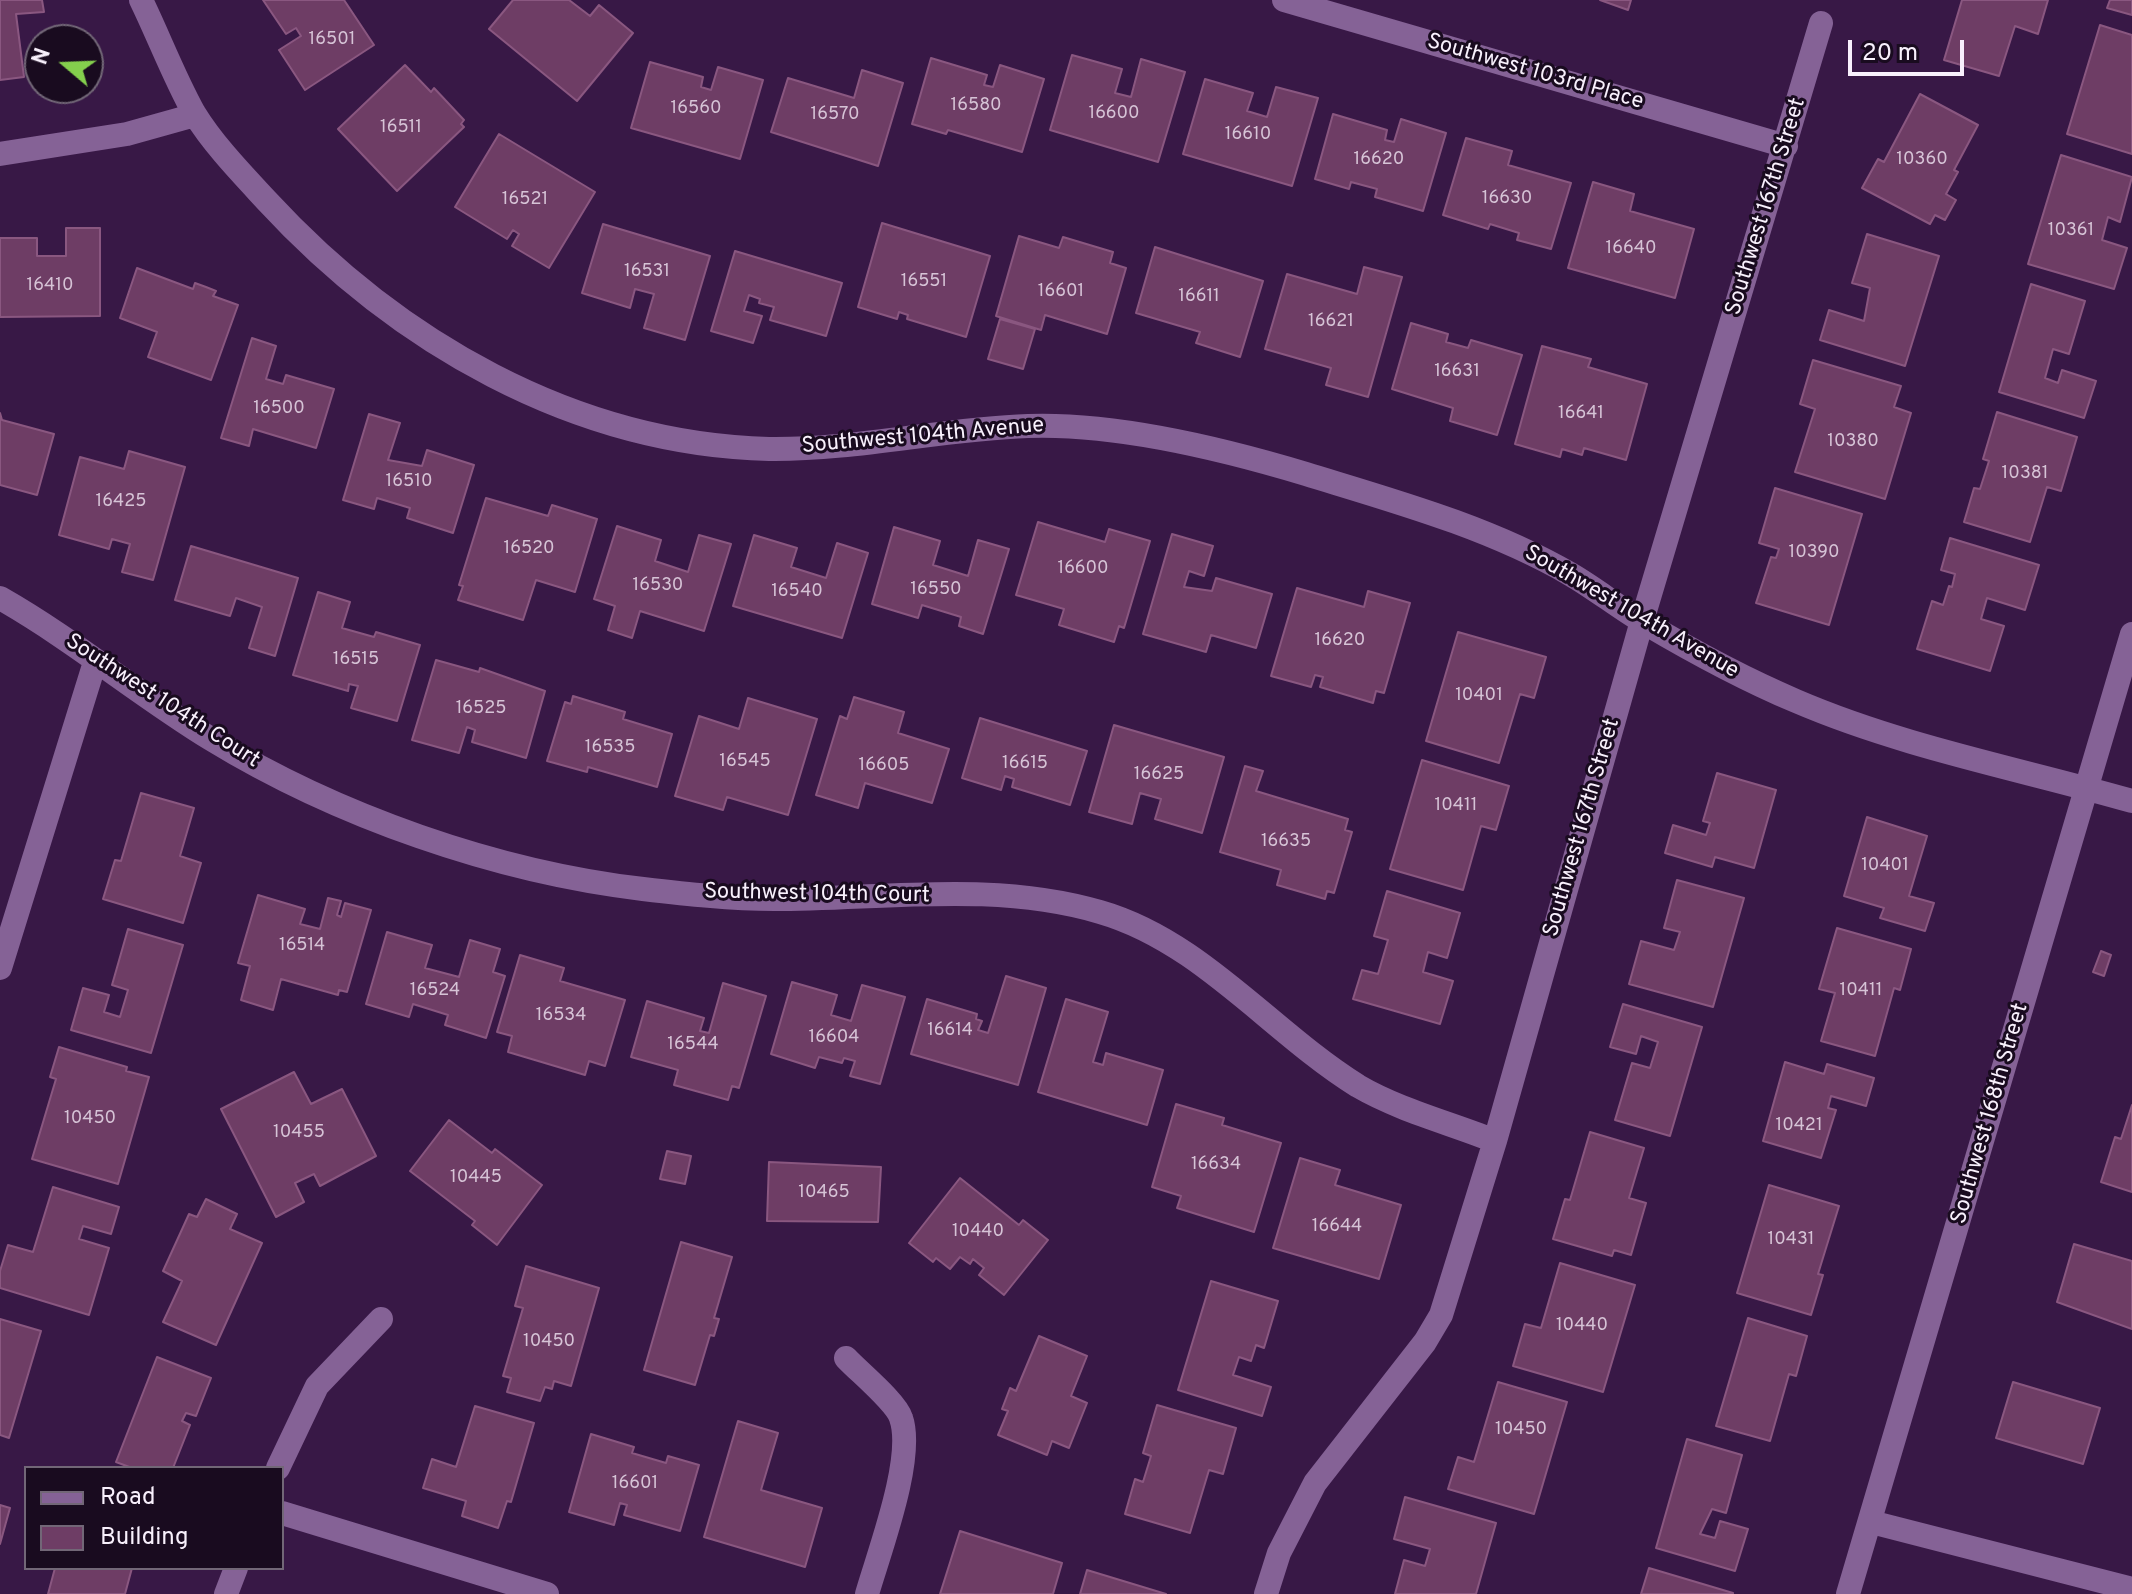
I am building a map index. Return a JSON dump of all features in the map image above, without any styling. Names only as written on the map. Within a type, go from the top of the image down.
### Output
[{"type":"street","name":"Southwest 104th Avenue","points":[[141,0],[195,115],[238,170],[293,230],[361,290],[448,353],[568,411],[676,438],[763,449],[834,448],[1033,426],[1144,436],[1298,472],[1482,533],[1568,573],[1642,621],[1745,679],[1862,727],[2132,801]]},
{"type":"street","name":"Southwest 103rd Place","points":[[1284,0],[1786,146]]},
{"type":"street","name":"Southwest 167th Street","points":[[1266,1594],[1279,1553],[1315,1483],[1425,1342],[1441,1315],[1495,1141],[1642,621],[1821,23]]},
{"type":"street","points":[[0,154],[127,134],[195,115]]},
{"type":"street","name":"Southwest 104th Court","points":[[0,598],[211,739],[263,769],[368,816],[506,860],[606,883],[705,895],[769,899],[1005,895],[1103,912],[1187,955],[1359,1086],[1495,1141]]},
{"type":"street","name":"Southwest 168th Street","points":[[1848,1594],[2132,634]]},
{"type":"street","points":[[0,968],[95,662]]},
{"type":"street","points":[[279,1466],[317,1386],[381,1319]]},
{"type":"street","points":[[846,1358],[901,1415],[903,1435],[899,1481],[867,1594]]},
{"type":"street","points":[[284,1514],[547,1594]]},
{"type":"street","points":[[1871,1522],[2132,1589]]},
{"type":"street","points":[[226,1594],[235,1570]]},
{"type":"building","points":[[0,0],[42,0],[44,12],[16,14],[24,77],[0,80]]},
{"type":"building","points":[[263,0],[344,0],[374,45],[305,90],[279,50],[301,36],[296,28],[286,34]]},
{"type":"building","points":[[513,0],[569,0],[590,16],[599,5],[633,33],[577,101],[489,29]]},
{"type":"building","points":[[1600,0],[1631,0],[1628,10]]},
{"type":"building","points":[[1962,0],[2048,0],[2038,34],[2015,26],[1999,76],[1944,60]]},
{"type":"building","points":[[2110,0],[2132,0],[2132,15],[2107,8]]},
{"type":"building","points":[[2100,25],[2132,35],[2132,154],[2067,134]]},
{"type":"building","points":[[1072,55],[1122,69],[1115,93],[1131,97],[1141,59],[1185,72],[1158,162],[1050,130]]},
{"type":"building","points":[[931,58],[987,75],[984,85],[993,87],[1000,65],[1044,79],[1022,152],[948,130],[946,134],[912,124]]},
{"type":"building","points":[[650,62],[703,77],[701,87],[711,90],[718,67],[763,80],[740,159],[631,128]]},
{"type":"building","points":[[405,65],[431,92],[434,88],[464,120],[461,124],[464,127],[397,191],[338,129]]},
{"type":"building","points":[[862,70],[903,83],[878,166],[771,132],[788,78],[854,98]]},
{"type":"building","points":[[1205,79],[1253,93],[1247,111],[1267,117],[1276,87],[1318,98],[1292,186],[1183,154]]},
{"type":"building","points":[[1920,94],[1978,125],[1954,170],[1958,172],[1946,194],[1956,200],[1945,220],[1935,215],[1930,224],[1862,188],[1878,159],[1884,162]]},
{"type":"building","points":[[1333,114],[1387,130],[1385,140],[1394,142],[1401,119],[1446,133],[1423,211],[1375,197],[1377,189],[1351,182],[1349,189],[1315,179]]},
{"type":"building","points":[[499,134],[595,192],[549,268],[512,246],[519,234],[513,230],[507,239],[455,207]]},
{"type":"building","points":[[1466,138],[1512,151],[1508,165],[1571,183],[1551,249],[1517,240],[1519,233],[1490,224],[1488,229],[1443,215]]},
{"type":"building","points":[[2061,155],[2132,177],[2120,222],[2108,217],[2102,240],[2127,248],[2114,289],[2028,264]]},
{"type":"building","points":[[1593,182],[1634,194],[1630,211],[1694,229],[1675,298],[1568,268]]},
{"type":"building","points":[[882,223],[990,256],[966,337],[907,319],[908,315],[899,312],[897,319],[858,307]]},
{"type":"building","points":[[603,224],[710,256],[685,340],[644,328],[654,294],[635,289],[630,308],[582,293]]},
{"type":"building","points":[[66,228],[100,228],[100,316],[0,317],[0,238],[37,238],[37,256],[66,256]]},
{"type":"building","points":[[1867,234],[1939,256],[1905,366],[1820,340],[1829,310],[1864,321],[1870,288],[1852,283]]},
{"type":"building","points":[[1019,236],[1059,248],[1063,237],[1113,252],[1110,263],[1126,268],[1107,334],[1045,315],[1041,330],[996,316]]},
{"type":"building","points":[[1155,247],[1263,281],[1240,357],[1196,343],[1200,332],[1136,313]]},
{"type":"building","points":[[735,251],[842,283],[826,336],[770,320],[774,307],[759,303],[760,299],[749,295],[744,311],[762,316],[753,343],[711,331]]},
{"type":"building","points":[[1364,267],[1402,277],[1368,397],[1326,385],[1331,368],[1265,349],[1287,274],[1357,294]]},
{"type":"building","points":[[137,268],[193,289],[195,283],[206,287],[216,291],[213,296],[238,305],[211,380],[148,357],[157,332],[120,318]]},
{"type":"building","points":[[2031,284],[2085,301],[2069,354],[2053,349],[2045,378],[2058,383],[2062,370],[2096,381],[2084,418],[1999,392]]},
{"type":"building","points":[[1000,319],[1035,329],[1023,369],[988,359]]},
{"type":"building","points":[[1411,323],[1448,334],[1446,342],[1468,348],[1471,340],[1522,355],[1497,435],[1450,421],[1453,408],[1392,389]]},
{"type":"building","points":[[252,338],[276,346],[266,379],[283,384],[286,375],[334,389],[316,448],[253,429],[249,446],[221,438]]},
{"type":"building","points":[[1542,346],[1591,359],[1588,367],[1647,384],[1626,460],[1584,448],[1582,455],[1562,449],[1560,457],[1515,444]]},
{"type":"building","points":[[1813,360],[1901,386],[1894,407],[1911,413],[1885,499],[1795,472],[1815,409],[1800,404]]},
{"type":"building","points":[[1997,412],[2077,437],[2061,491],[2047,487],[2030,542],[1964,522],[1974,488],[1980,489],[1989,461],[1983,459]]},
{"type":"building","points":[[0,413],[2,420],[54,434],[37,495],[0,485]]},
{"type":"building","points":[[369,414],[400,423],[388,460],[422,466],[427,450],[474,465],[453,533],[407,518],[410,508],[377,498],[374,509],[343,500]]},
{"type":"building","points":[[129,451],[185,467],[153,580],[122,572],[130,544],[112,539],[109,549],[59,535],[80,457],[124,469]]},
{"type":"building","points":[[1775,488],[1862,514],[1829,625],[1756,603],[1771,557],[1776,558],[1779,549],[1759,543]]},
{"type":"building","points":[[486,498],[548,516],[552,505],[597,519],[575,592],[536,580],[523,620],[458,600],[463,586],[459,585]]},
{"type":"building","points":[[1038,522],[1105,542],[1109,529],[1150,541],[1124,628],[1119,626],[1114,642],[1059,625],[1064,609],[1016,595]]},
{"type":"building","points":[[617,526],[661,540],[655,561],[688,572],[699,535],[731,544],[704,631],[640,611],[632,638],[608,630],[615,606],[594,599]]},
{"type":"building","points":[[894,527],[940,541],[933,565],[968,576],[978,540],[1009,549],[983,634],[959,626],[961,617],[922,605],[918,618],[872,604]]},
{"type":"building","points":[[1172,534],[1213,546],[1204,576],[1189,571],[1184,587],[1212,591],[1216,578],[1272,594],[1256,648],[1211,635],[1206,652],[1143,634]]},
{"type":"building","points":[[754,535],[797,548],[791,567],[826,578],[837,543],[868,553],[842,638],[733,606]]},
{"type":"building","points":[[1950,538],[2039,565],[2025,610],[1987,598],[1981,619],[2004,626],[1990,671],[1917,649],[1932,601],[1943,605],[1949,586],[1952,587],[1955,574],[1941,570]]},
{"type":"building","points":[[191,546],[298,578],[275,656],[249,648],[262,607],[236,598],[230,616],[175,600]]},
{"type":"building","points":[[1297,588],[1364,607],[1368,591],[1410,603],[1384,693],[1376,691],[1373,703],[1320,687],[1323,677],[1315,675],[1311,687],[1271,676]]},
{"type":"building","points":[[318,592],[350,602],[342,628],[374,637],[376,632],[420,645],[397,721],[351,708],[358,686],[349,684],[348,691],[293,675]]},
{"type":"building","points":[[1458,632],[1546,657],[1534,698],[1520,694],[1499,763],[1426,741]]},
{"type":"building","points":[[436,660],[479,672],[480,668],[545,691],[526,758],[472,742],[475,730],[467,727],[459,753],[412,740]]},
{"type":"building","points":[[573,696],[625,712],[623,719],[672,734],[657,787],[588,767],[587,772],[547,761],[565,702],[571,704]]},
{"type":"building","points":[[854,697],[904,712],[898,733],[949,749],[932,803],[865,783],[858,808],[816,795],[840,716],[847,719]]},
{"type":"building","points":[[748,698],[817,719],[788,815],[727,797],[723,810],[675,796],[699,716],[739,729]]},
{"type":"building","points":[[980,718],[1087,751],[1070,805],[1012,787],[1014,779],[1005,776],[1001,790],[962,778]]},
{"type":"building","points":[[1114,725],[1224,757],[1202,833],[1155,819],[1161,799],[1140,793],[1132,824],[1089,812]]},
{"type":"building","points":[[1422,760],[1509,786],[1496,830],[1481,826],[1463,890],[1390,869]]},
{"type":"building","points":[[1245,766],[1263,771],[1256,791],[1348,819],[1345,830],[1352,832],[1334,893],[1327,891],[1325,899],[1277,885],[1281,870],[1220,852]]},
{"type":"building","points":[[1717,773],[1776,790],[1754,868],[1715,857],[1712,867],[1665,853],[1673,825],[1706,835],[1710,823],[1703,821]]},
{"type":"building","points":[[141,793],[194,808],[180,856],[201,863],[183,923],[103,899],[115,860],[121,861]]},
{"type":"building","points":[[1867,817],[1927,836],[1909,896],[1934,903],[1925,931],[1880,918],[1884,908],[1844,896]]},
{"type":"building","points":[[1677,880],[1744,898],[1713,1007],[1629,984],[1641,941],[1674,950],[1680,932],[1664,928]]},
{"type":"building","points":[[1387,891],[1460,913],[1447,958],[1428,952],[1423,972],[1453,981],[1440,1024],[1353,999],[1362,970],[1378,974],[1388,940],[1374,936]]},
{"type":"building","points":[[258,895],[305,909],[300,924],[320,929],[328,898],[341,901],[337,915],[341,917],[345,903],[371,910],[347,992],[339,990],[338,995],[281,979],[273,1010],[241,1000],[250,966],[238,963]]},
{"type":"building","points":[[1837,928],[1911,949],[1900,990],[1894,988],[1875,1056],[1821,1041],[1835,993],[1819,989]]},
{"type":"building","points":[[128,929],[183,945],[151,1053],[71,1030],[83,988],[109,995],[104,1012],[120,1017],[128,990],[112,985]]},
{"type":"building","points":[[387,932],[432,945],[425,968],[459,977],[470,940],[500,949],[493,972],[505,976],[486,1038],[445,1025],[448,1015],[413,1004],[409,1017],[366,1004]]},
{"type":"building","points":[[2101,951],[2111,955],[2104,976],[2093,972]]},
{"type":"building","points":[[520,955],[564,968],[560,981],[625,1000],[605,1066],[589,1061],[585,1075],[508,1052],[512,1036],[497,1032]]},
{"type":"building","points":[[1006,976],[1046,988],[1018,1085],[911,1054],[927,999],[977,1014],[976,1019],[982,1021],[978,1030],[988,1033]]},
{"type":"building","points":[[792,982],[837,995],[831,1015],[851,1021],[862,985],[905,997],[880,1084],[850,1076],[855,1061],[844,1058],[842,1063],[819,1057],[815,1068],[771,1054]]},
{"type":"building","points":[[723,983],[766,996],[739,1088],[732,1086],[728,1100],[674,1085],[678,1070],[631,1057],[647,1001],[704,1018],[700,1031],[709,1033]]},
{"type":"building","points":[[1066,999],[1108,1012],[1093,1062],[1103,1065],[1106,1053],[1163,1070],[1147,1125],[1038,1092]]},
{"type":"building","points":[[1623,1004],[1702,1027],[1670,1136],[1615,1120],[1632,1063],[1650,1068],[1658,1042],[1641,1036],[1636,1054],[1610,1047]]},
{"type":"building","points":[[59,1047],[127,1067],[126,1071],[149,1077],[118,1184],[32,1159],[56,1079],[50,1077]]},
{"type":"building","points":[[1785,1062],[1824,1074],[1827,1064],[1874,1078],[1866,1106],[1831,1096],[1828,1108],[1836,1110],[1821,1158],[1763,1141]]},
{"type":"building","points":[[294,1072],[311,1104],[342,1089],[376,1156],[320,1186],[314,1174],[295,1183],[304,1202],[276,1217],[221,1109]]},
{"type":"building","points":[[1176,1104],[1224,1118],[1222,1125],[1281,1143],[1254,1232],[1177,1208],[1181,1196],[1152,1187]]},
{"type":"building","points":[[2132,1105],[2132,1192],[2101,1182],[2115,1137],[2121,1139]]},
{"type":"building","points":[[449,1120],[492,1153],[495,1149],[542,1185],[497,1245],[472,1225],[475,1221],[410,1171]]},
{"type":"building","points":[[1590,1132],[1644,1148],[1629,1198],[1646,1203],[1631,1255],[1614,1250],[1612,1256],[1553,1239],[1565,1199],[1570,1200]]},
{"type":"building","points":[[667,1151],[691,1156],[685,1184],[660,1179]]},
{"type":"building","points":[[1300,1158],[1340,1170],[1335,1185],[1401,1205],[1379,1279],[1273,1248]]},
{"type":"building","points":[[769,1162],[881,1167],[878,1222],[767,1221]]},
{"type":"building","points":[[960,1178],[1019,1225],[1023,1220],[1048,1240],[1004,1295],[979,1275],[984,1268],[973,1259],[970,1264],[960,1257],[950,1269],[936,1258],[933,1262],[909,1243]]},
{"type":"building","points":[[1769,1185],[1839,1206],[1818,1274],[1823,1275],[1811,1315],[1737,1293]]},
{"type":"building","points":[[53,1187],[119,1207],[111,1234],[83,1226],[79,1239],[109,1248],[89,1315],[0,1288],[0,1271],[8,1245],[33,1252]]},
{"type":"building","points":[[206,1199],[237,1214],[230,1229],[262,1243],[216,1345],[163,1322],[182,1281],[163,1271],[189,1214],[197,1217]]},
{"type":"building","points":[[681,1242],[732,1257],[714,1318],[719,1319],[714,1336],[710,1335],[695,1385],[644,1370]]},
{"type":"building","points":[[2074,1244],[2132,1261],[2132,1329],[2057,1302]]},
{"type":"building","points":[[1560,1263],[1635,1285],[1603,1392],[1513,1366],[1525,1324],[1541,1328]]},
{"type":"building","points":[[526,1266],[599,1288],[571,1386],[554,1381],[552,1389],[545,1387],[540,1401],[507,1392],[511,1378],[503,1376],[523,1308],[515,1306]]},
{"type":"building","points":[[1211,1281],[1278,1301],[1264,1348],[1256,1345],[1251,1361],[1239,1357],[1233,1375],[1271,1387],[1262,1416],[1178,1390]]},
{"type":"building","points":[[1748,1318],[1807,1336],[1796,1376],[1789,1374],[1770,1441],[1716,1426]]},
{"type":"building","points":[[0,1319],[41,1331],[9,1438],[0,1435]]},
{"type":"building","points":[[1039,1336],[1087,1356],[1071,1396],[1087,1403],[1069,1448],[1052,1441],[1047,1455],[998,1435],[1008,1411],[1002,1409],[1010,1388],[1016,1391]]},
{"type":"building","points":[[157,1357],[211,1378],[196,1416],[186,1413],[182,1421],[190,1425],[174,1466],[127,1466],[116,1462]]},
{"type":"building","points":[[1498,1382],[1567,1402],[1534,1514],[1448,1489],[1458,1457],[1474,1462]]},
{"type":"building","points":[[2013,1382],[2100,1408],[2083,1464],[1996,1438]]},
{"type":"building","points":[[1157,1405],[1236,1428],[1223,1474],[1209,1470],[1190,1533],[1125,1514],[1135,1479],[1143,1482],[1151,1456],[1143,1453]]},
{"type":"building","points":[[475,1406],[534,1423],[511,1502],[507,1501],[498,1528],[462,1516],[466,1501],[423,1488],[432,1459],[456,1467]]},
{"type":"building","points":[[738,1421],[778,1433],[761,1490],[822,1508],[805,1567],[704,1537]]},
{"type":"building","points":[[591,1434],[634,1447],[632,1453],[666,1463],[668,1456],[699,1465],[680,1531],[624,1515],[627,1505],[620,1503],[614,1525],[569,1512]]},
{"type":"building","points":[[1687,1439],[1742,1455],[1726,1513],[1712,1509],[1700,1534],[1715,1538],[1720,1521],[1748,1529],[1735,1571],[1656,1548]]},
{"type":"building","points":[[1405,1497],[1496,1523],[1476,1594],[1395,1594],[1404,1560],[1425,1566],[1430,1549],[1394,1539]]},
{"type":"building","points":[[0,1505],[10,1508],[0,1544]]},
{"type":"building","points":[[960,1531],[1062,1563],[1053,1594],[940,1594]]},
{"type":"building","points":[[1649,1568],[1733,1593],[1733,1594],[1641,1594]]},
{"type":"building","points":[[54,1570],[131,1570],[125,1594],[48,1594]]},
{"type":"building","points":[[1087,1570],[1166,1594],[1080,1594]]}]
